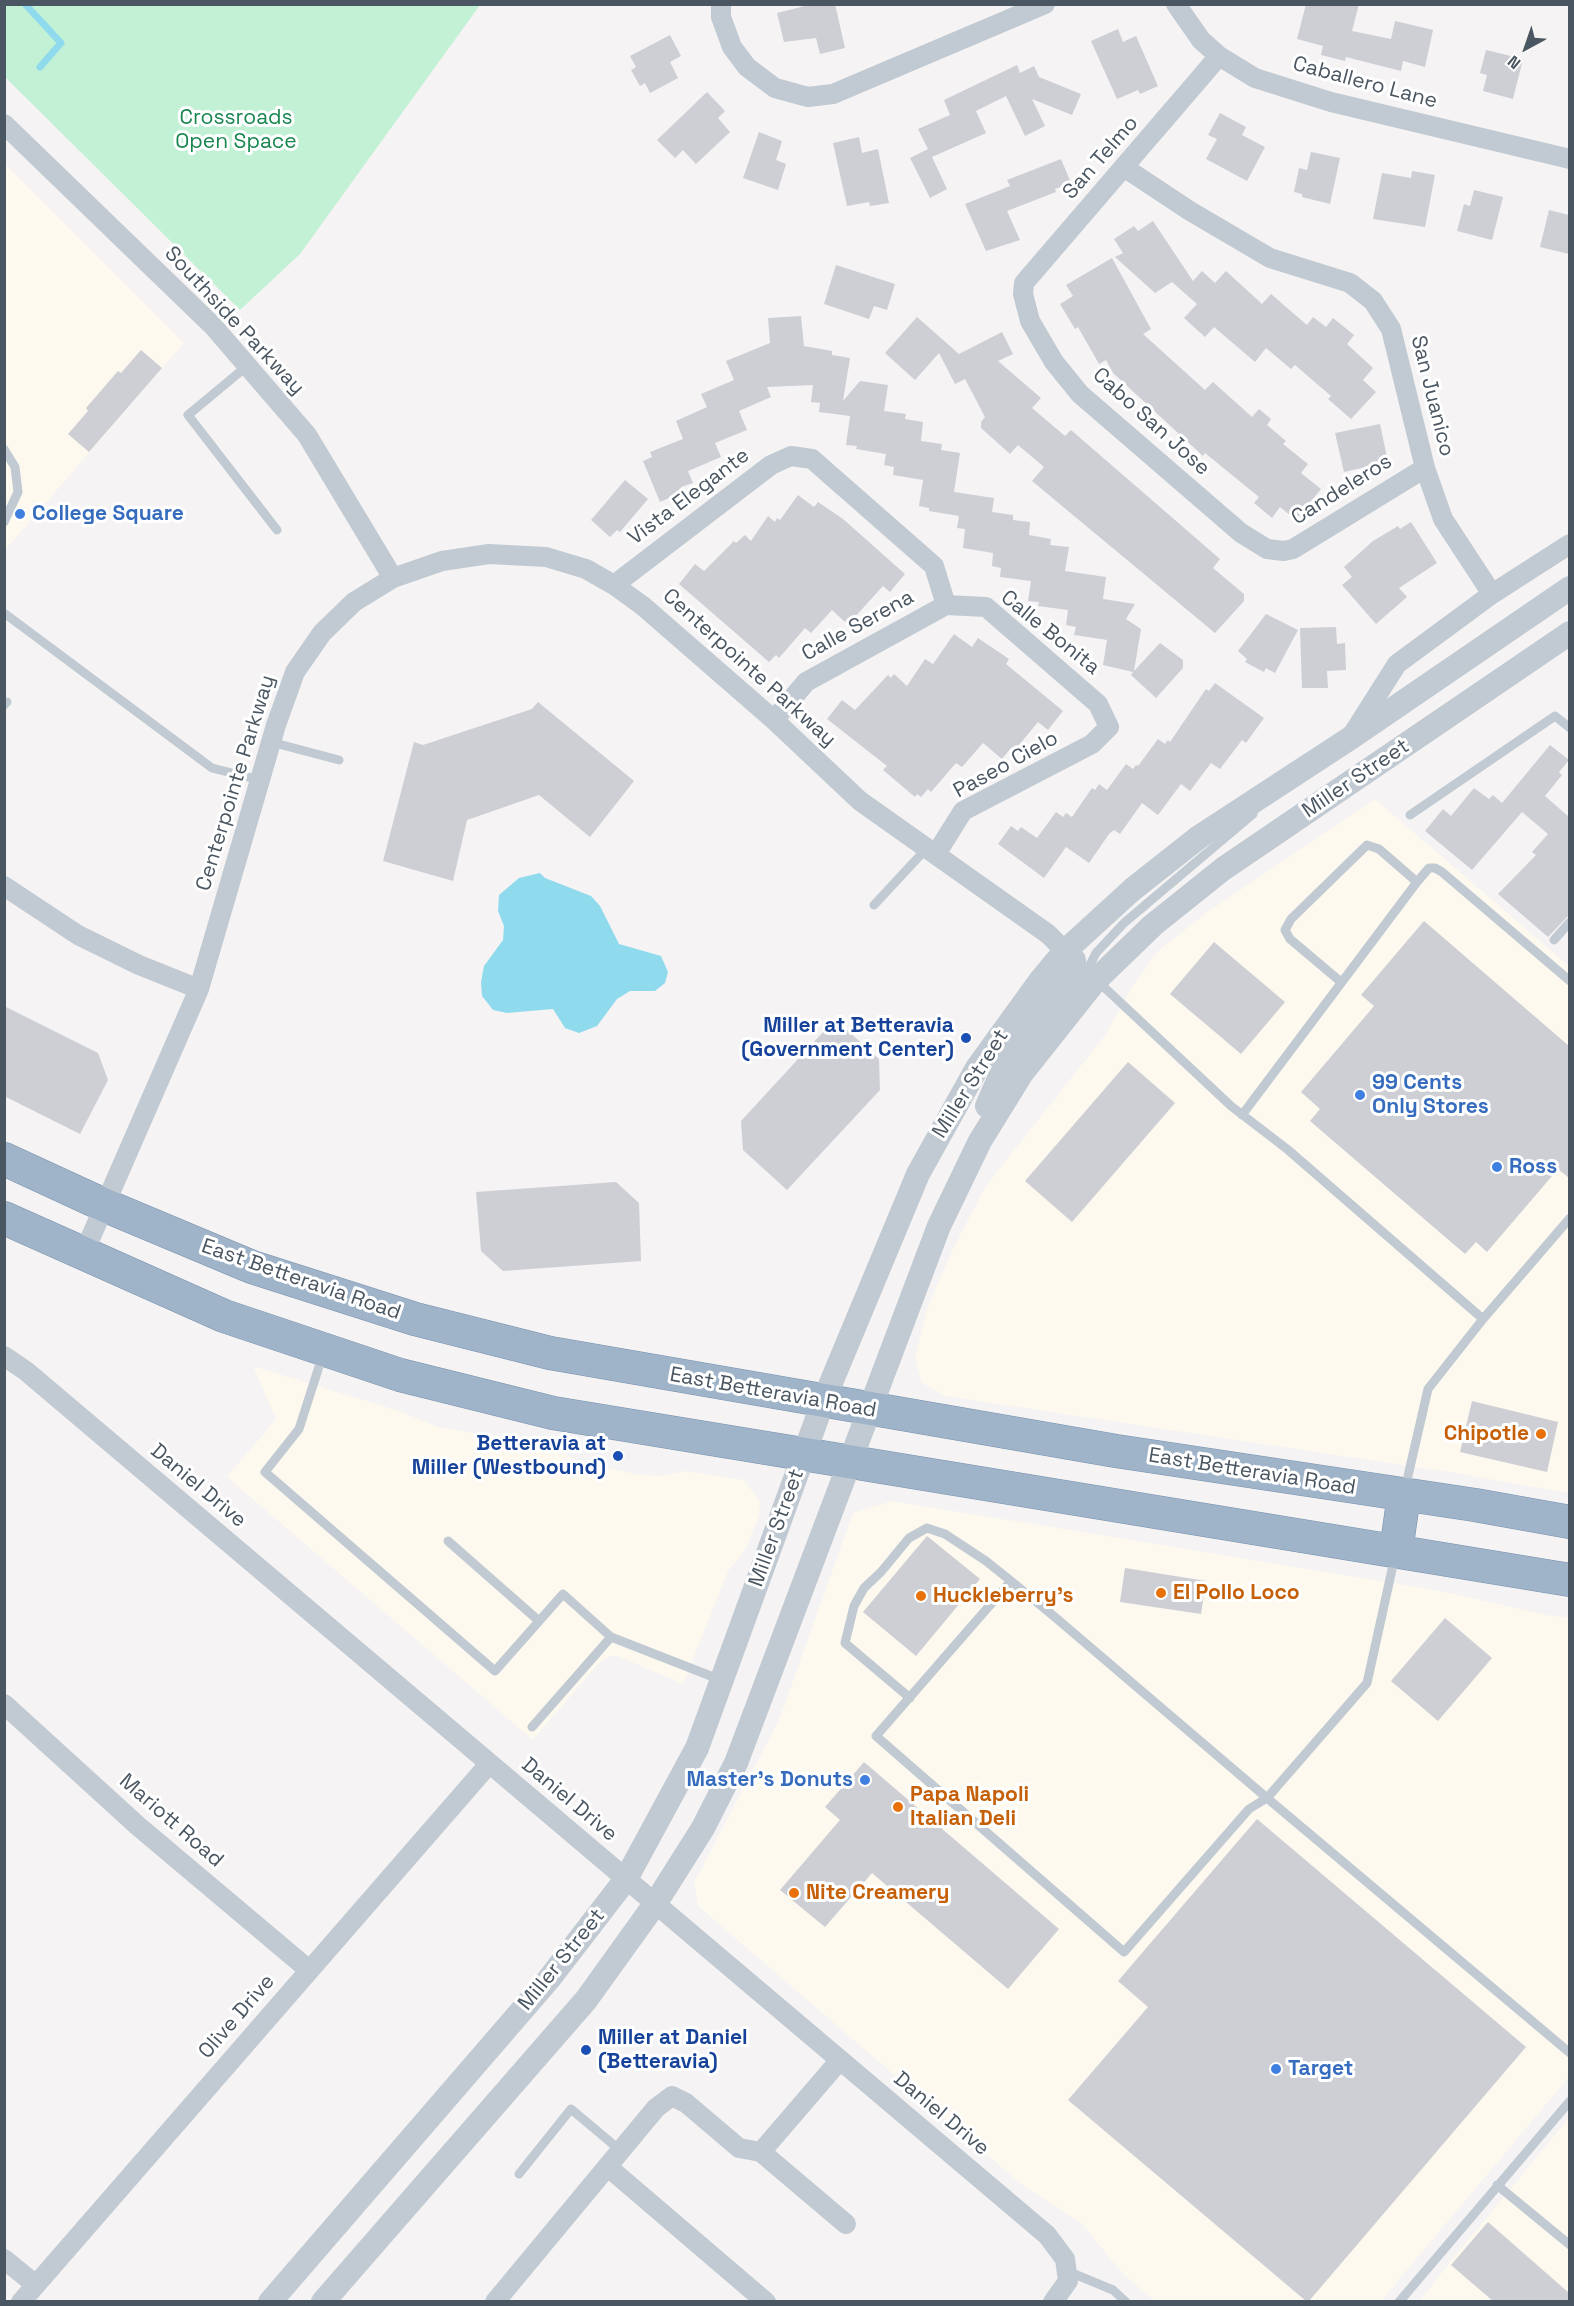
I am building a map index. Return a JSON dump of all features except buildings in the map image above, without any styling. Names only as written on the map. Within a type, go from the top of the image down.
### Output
[{"type":"highway","name":"East Betteravia Road","points":[[4,1158],[104,1205],[252,1267],[415,1319],[550,1353],[868,1410],[1569,1522]]},
{"type":"highway","points":[[4,1218],[224,1316],[400,1375],[553,1413],[1569,1580]]},
{"type":"highway","points":[[1396,1551],[1404,1495]]},
{"type":"street","points":[[721,4],[721,17],[732,46],[747,67],[775,88],[808,97],[833,94],[1045,4]]},
{"type":"street","name":"Caballero Lane","points":[[1176,4],[1201,40],[1219,56],[1255,78],[1331,102],[1569,159]]},
{"type":"street","name":"San Telmo","points":[[1023,294],[1024,283],[1219,56]]},
{"type":"street","name":"Southside Parkway","points":[[4,124],[175,289],[307,435],[393,578]]},
{"type":"street","name":"San Juanico","points":[[1125,168],[1190,211],[1270,258],[1350,283],[1373,301],[1391,329],[1425,468],[1443,519],[1492,594]]},
{"type":"street","name":"Cabo San Jose","points":[[1023,294],[1030,321],[1049,354],[1080,394],[1241,533],[1268,549],[1284,551]]},
{"type":"street","name":"Vista Elegante","points":[[614,585],[771,465],[798,455],[812,459],[934,566],[946,605]]},
{"type":"street","name":"Candeleros","points":[[1284,551],[1293,549],[1425,468]]},
{"type":"street","name":"Miller Street","points":[[1349,739],[1397,664],[1492,594],[1569,544]]},
{"type":"street","name":"Centerpointe Parkway","points":[[83,1255],[199,989],[271,742],[295,672],[322,633],[354,602],[393,578],[442,561],[489,554],[546,558],[586,570],[614,585],[643,606],[774,720],[860,801],[1048,934],[1065,951]]},
{"type":"street","name":"Miller Street","points":[[270,2301],[549,1979],[626,1879],[697,1748],[823,1402],[918,1174],[940,1129],[976,1068],[1065,951],[1133,888],[1199,837],[1349,739],[1569,588]]},
{"type":"street","name":"Calle Serena","points":[[774,720],[806,682],[946,605]]},
{"type":"street","name":"Calle Bonita","points":[[946,605],[986,607],[1098,704],[1108,727]]},
{"type":"street","name":"Miller Street","points":[[334,2298],[585,2000],[655,1904],[703,1828],[736,1763],[939,1226],[980,1141],[1022,1073],[1095,981],[1153,926],[1223,869],[1569,633]]},
{"type":"street","name":"Paseo Cielo","points":[[932,851],[963,811],[1092,744],[1108,727]]},
{"type":"street","points":[[4,886],[78,935],[139,965],[199,989]]},
{"type":"street","points":[[980,1141],[986,1107],[1001,1074],[1076,974],[1074,960],[1065,951]]},
{"type":"street","name":"Daniel Drive","points":[[4,1356],[35,1379],[1047,2235],[1065,2259],[1066,2271]]},
{"type":"street","name":"Mariott Road","points":[[4,1704],[138,1826],[309,1970]]},
{"type":"street","name":"Olive Drive","points":[[21,2301],[489,1764]]},
{"type":"street","points":[[761,2152],[840,2060]]},
{"type":"street","points":[[503,2299],[656,2108],[672,2096],[686,2103],[739,2148],[761,2152],[846,2224]]},
{"type":"street","points":[[608,2167],[766,2301]]},
{"type":"street","points":[[4,2259],[36,2285]]},
{"type":"street","points":[[1055,2299],[1068,2281],[1066,2271]]},
{"type":"lane","points":[[247,366],[188,415],[277,530]]},
{"type":"lane","points":[[4,449],[15,467],[18,492],[4,522]]},
{"type":"lane","points":[[4,613],[212,768],[260,780]]},
{"type":"lane","points":[[1410,815],[1555,716],[1569,728]]},
{"type":"lane","points":[[271,742],[339,760]]},
{"type":"lane","name":"Miller Street","points":[[1095,981],[1089,967],[1096,953],[1124,923],[1191,865],[1230,836],[1292,777]]},
{"type":"lane","points":[[1341,982],[1290,939],[1286,930],[1291,920],[1367,845],[1379,849],[1417,882]]},
{"type":"lane","points":[[873,905],[932,851]]},
{"type":"lane","points":[[1242,1115],[1429,868],[1442,872],[1569,981]]},
{"type":"lane","points":[[1554,940],[1569,922]]},
{"type":"lane","points":[[1095,981],[1242,1115],[1287,1149],[1483,1319]]},
{"type":"lane","points":[[1404,1495],[1428,1389],[1483,1319],[1569,1218]]},
{"type":"lane","points":[[325,1350],[298,1429],[265,1472],[495,1671],[563,1594],[611,1637],[722,1680]]},
{"type":"lane","points":[[910,1698],[845,1643],[858,1596],[909,1538],[921,1529],[927,1528],[945,1534],[1011,1581],[1569,2054]]},
{"type":"lane","points":[[447,1541],[539,1621]]},
{"type":"lane","points":[[1011,1581],[876,1736],[1124,1952],[1249,1809],[1267,1798],[1367,1683],[1392,1579],[1396,1551]]},
{"type":"lane","points":[[532,1727],[611,1637]]},
{"type":"lane","points":[[1399,2301],[1569,2101]]},
{"type":"lane","points":[[519,2174],[571,2109],[621,2151]]},
{"type":"lane","points":[[1497,2185],[1569,2245]]},
{"type":"lane","points":[[1066,2271],[1113,2290],[1126,2301]]},
{"type":"shaded area","points":[[5,164],[184,343],[5,550]]},
{"type":"shaded area","points":[[1375,799],[1569,966],[1569,1493],[1449,1472],[945,1396],[922,1383],[915,1358],[928,1306],[952,1251],[985,1187],[1106,1034],[1132,987],[1158,951],[1206,913]]},
{"type":"shaded area","points":[[253,1366],[396,1410],[438,1427],[549,1446],[580,1462],[635,1474],[659,1476],[685,1471],[744,1480],[760,1502],[759,1515],[746,1549],[728,1571],[683,1684],[618,1656],[609,1656],[599,1663],[533,1740],[227,1477],[276,1419]]},
{"type":"shaded area","points":[[892,1501],[1436,1590],[1551,1616],[1569,1617],[1569,2077],[1381,2301],[1155,2301],[1124,2275],[1082,2224],[1021,2184],[698,1906],[694,1883],[779,1720],[853,1513]]},
{"type":"shaded area","points":[[1569,2118],[1569,2301],[1419,2302],[1450,2262]]},
{"type":"green space","name":"Crossroads Open Space","points":[[4,5],[480,5],[300,254],[240,310],[5,77]]},
{"type":"water","points":[[540,873],[545,878],[591,896],[600,906],[619,944],[661,956],[668,972],[665,983],[655,991],[630,991],[617,999],[597,1026],[579,1033],[565,1028],[553,1009],[507,1013],[493,1010],[482,996],[481,982],[484,966],[503,940],[504,926],[498,911],[499,895],[519,878]]},
{"type":"waterway","points":[[25,4],[61,43],[40,67]]},
{"type":"place","name":"College Square","points":[[20,514]]},
{"type":"place","name":"Miller at Betteravia (Government Center)","points":[[966,1038]]},
{"type":"place","name":"99 Cents Only Stores","points":[[1360,1095]]},
{"type":"place","name":"Ross","points":[[1497,1167]]},
{"type":"place","name":"Chipotle","points":[[1541,1434]]},
{"type":"place","name":"Betteravia at Miller (Westbound)","points":[[618,1456]]},
{"type":"place","name":"El Pollo Loco","points":[[1161,1593]]},
{"type":"place","name":"Huckleberry's","points":[[921,1596]]},
{"type":"place","name":"Master's Donuts","points":[[865,1780]]},
{"type":"place","name":"Papa Napoli Italian Deli","points":[[898,1807]]},
{"type":"place","name":"Nite Creamery","points":[[794,1893]]},
{"type":"place","name":"Miller at Daniel (Betteravia)","points":[[586,2050]]},
{"type":"place","name":"Target","points":[[1276,2069]]}]
